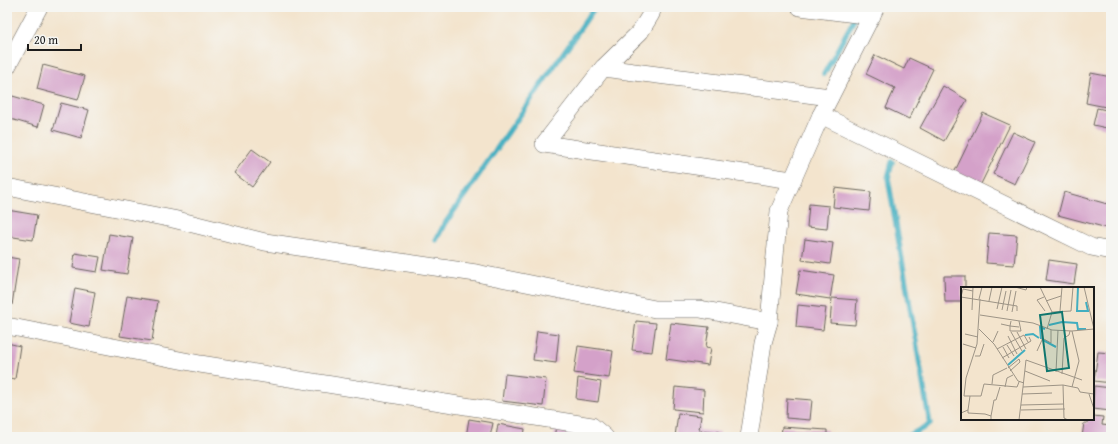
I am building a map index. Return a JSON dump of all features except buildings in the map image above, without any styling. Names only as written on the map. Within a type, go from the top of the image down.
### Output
[{"type":"street","points":[[7,67],[39,7]]},
{"type":"street","points":[[653,7],[652,14],[640,32],[603,68],[544,144],[792,180]]},
{"type":"street","points":[[749,437],[763,343],[769,322],[779,211],[821,115],[874,11],[800,7]]},
{"type":"street","points":[[603,68],[830,97]]},
{"type":"street","points":[[821,115],[1091,247],[1111,251]]},
{"type":"street","points":[[7,187],[173,219],[265,242],[476,273],[656,309],[700,309],[769,322]]},
{"type":"street","points":[[7,326],[200,364],[592,426],[605,437]]},
{"type":"waterway","points":[[436,240],[444,225],[595,7]]},
{"type":"waterway","points":[[824,74],[856,16]]},
{"type":"waterway","points":[[892,162],[888,178],[930,424],[907,437]]}]
